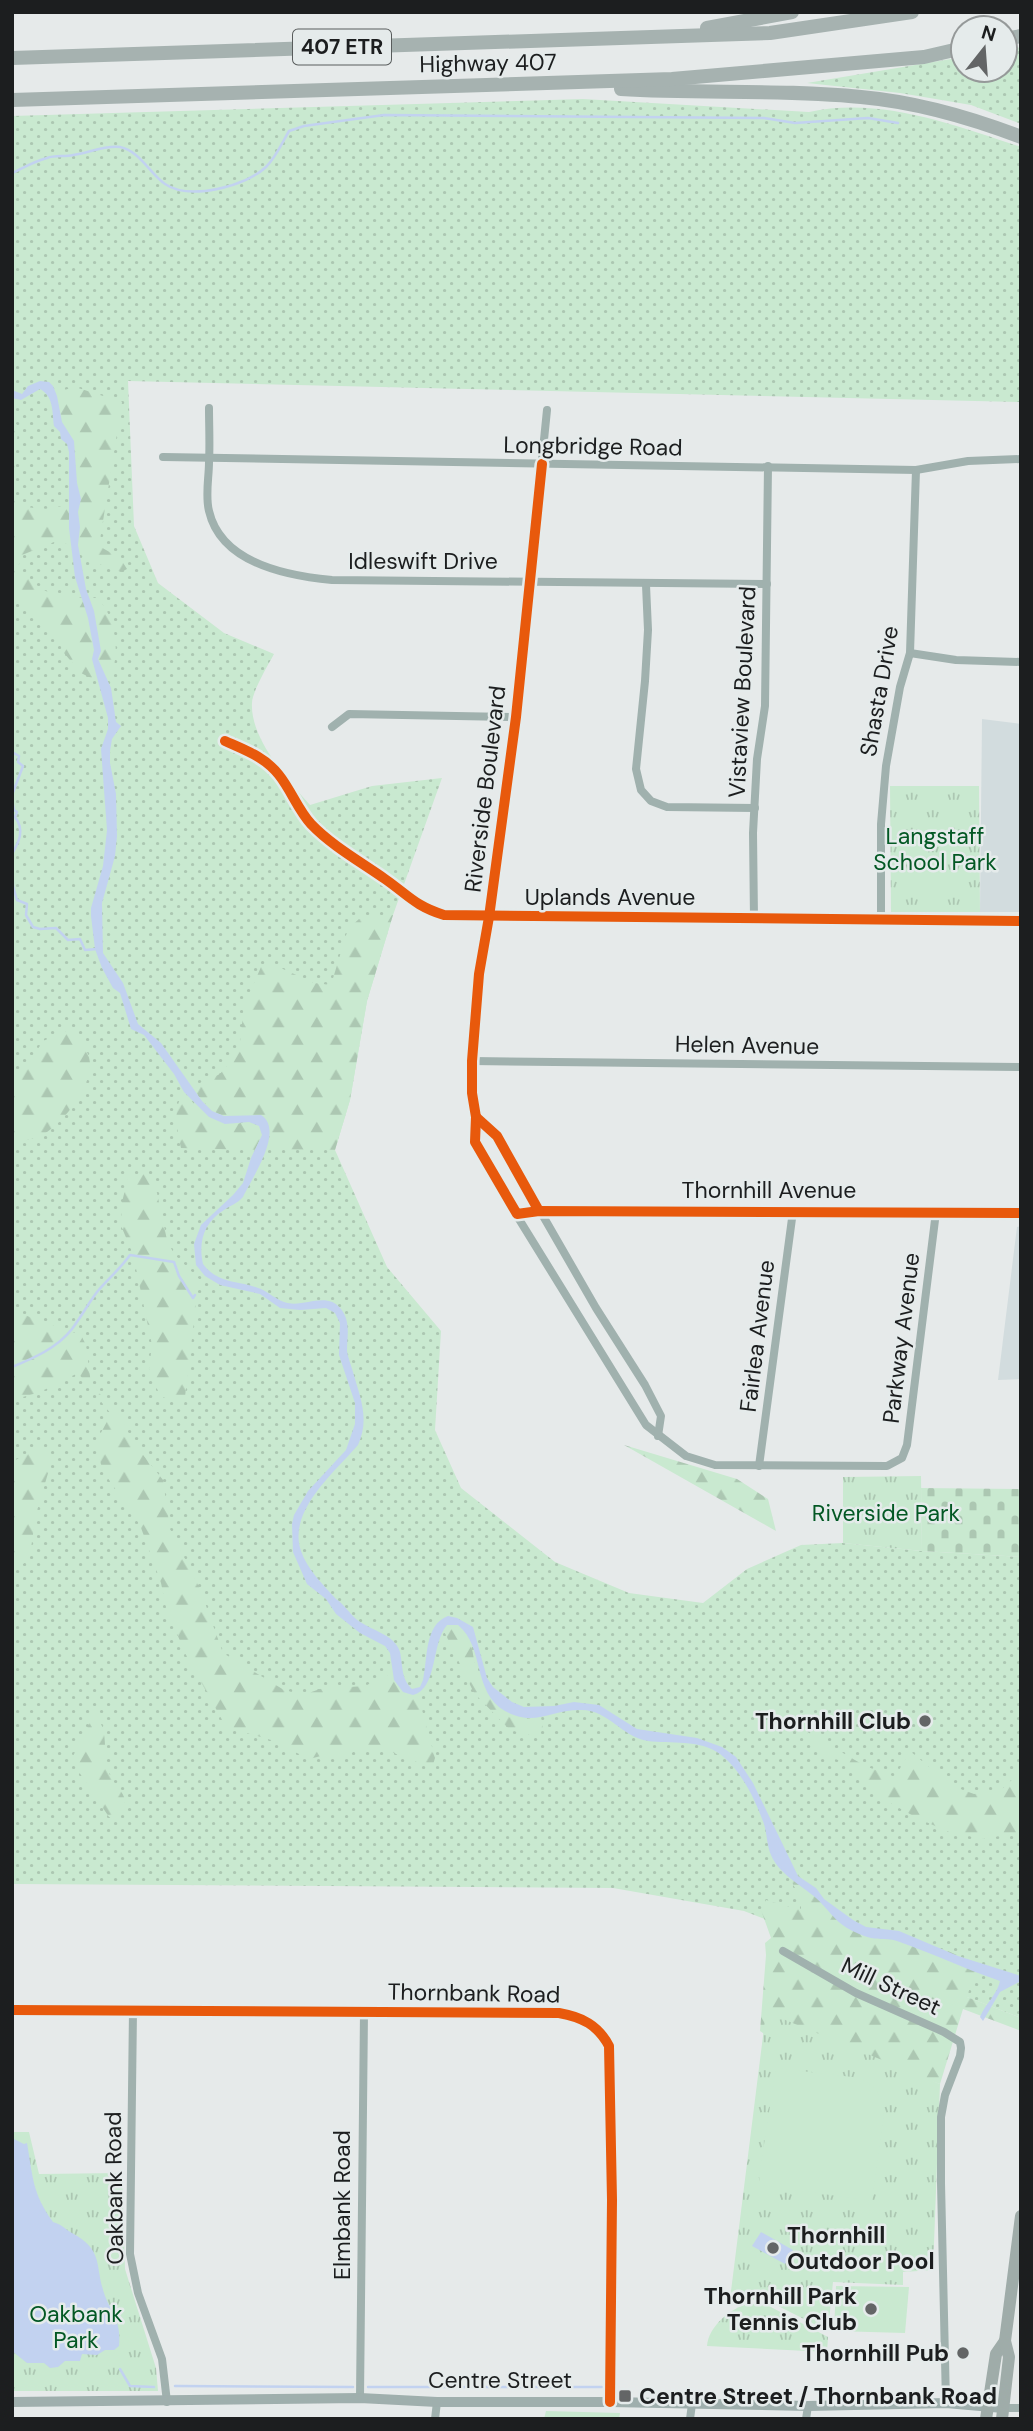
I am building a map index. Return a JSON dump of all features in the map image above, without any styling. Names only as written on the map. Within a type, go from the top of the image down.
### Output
[{"type":"highway","points":[[672,35],[792,12]]},
{"type":"highway","name":"Highway 407","points":[[12,58],[770,33],[912,12]]},
{"type":"highway","name":"Highway 407","points":[[12,100],[201,92],[542,85],[712,76],[924,57],[949,51]]},
{"type":"highway","points":[[542,85],[655,92],[860,97],[928,107],[980,121],[1021,137]]},
{"type":"main road","points":[[1002,2413],[1009,2357],[1005,2342],[1021,2216]]},
{"type":"main road","points":[[987,2412],[996,2354],[1005,2342]]},
{"type":"main road","name":"Centre Street","points":[[12,2402],[360,2398],[437,2402],[808,2406],[946,2403],[1002,2413]]},
{"type":"street","name":"Idleswift Drive","points":[[209,408],[208,510],[216,531],[241,554],[284,573],[332,580],[530,581],[646,585],[767,584]]},
{"type":"street","name":"Riverside Boulevard","points":[[547,410],[516,717],[479,974],[472,1061],[475,1142],[646,1425],[658,1436],[686,1455],[707,1464],[873,1466],[895,1463]]},
{"type":"street","name":"Longbridge Road","points":[[163,457],[916,470],[968,461],[1021,459]]},
{"type":"street","name":"Vistaview Boulevard","points":[[754,919],[757,759],[765,706],[768,466]]},
{"type":"street","name":"Shasta Drive","points":[[881,919],[881,824],[886,766],[900,687],[910,653],[916,470]]},
{"type":"street","points":[[646,585],[648,630],[636,769],[640,790],[651,802],[667,807],[755,808]]},
{"type":"street","points":[[910,653],[956,660],[1021,662]]},
{"type":"street","points":[[332,727],[349,714],[516,717]]},
{"type":"street","name":"Uplands Avenue","points":[[225,741],[254,754],[271,766],[305,817],[319,832],[414,903],[444,915],[1021,921]]},
{"type":"street","name":"Helen Avenue","points":[[472,1061],[1021,1067]]},
{"type":"street","points":[[476,1117],[497,1136],[607,1328],[645,1385],[661,1416],[658,1436]]},
{"type":"street","name":"Thornhill Avenue","points":[[517,1214],[539,1211],[1021,1213]]},
{"type":"street","name":"Fairlea Avenue","points":[[759,1466],[793,1211]]},
{"type":"street","name":"Parkway Avenue","points":[[895,1463],[904,1455],[907,1445],[936,1212]]},
{"type":"street","name":"Mill Street","points":[[783,1951],[856,1993],[960,2042],[957,2067],[945,2095],[941,2117],[946,2403]]},
{"type":"street","name":"Thornbank Road","points":[[12,2010],[559,2013],[591,2023],[609,2046],[610,2402]]},
{"type":"street","name":"Oakbank Road","points":[[133,2010],[130,2254],[138,2293],[162,2359],[167,2402]]},
{"type":"street","name":"Elmbank Road","points":[[360,2398],[364,2012]]},
{"type":"street","points":[[435,2419],[437,2402]]},
{"type":"street","points":[[690,2419],[692,2404]]},
{"type":"street","points":[[806,2419],[808,2406]]},
{"type":"street","points":[[1002,2413],[1021,2408]]},
{"type":"shaded area","points":[[982,719],[1021,724],[1021,912],[980,912]]},
{"type":"shaded area","points":[[1021,1226],[1021,1379],[998,1380],[1017,1227]]},
{"type":"green space","points":[[1019,47],[1021,124],[971,105],[900,93],[807,83],[949,59],[949,84],[1019,84]]},
{"type":"green space","points":[[583,99],[809,112],[836,108],[889,110],[943,122],[1021,147],[1021,402],[128,381],[134,526],[158,583],[224,633],[274,654],[255,692],[252,703],[253,717],[257,731],[272,758],[310,805],[372,786],[442,778],[393,915],[367,1001],[350,1100],[335,1150],[387,1267],[441,1331],[435,1430],[461,1488],[555,1562],[629,1593],[703,1603],[747,1569],[801,1545],[843,1543],[1021,1557],[1021,2018],[744,1911],[613,1888],[12,1884],[12,116]]},
{"type":"green space","points":[[75,387],[122,402],[99,546],[120,558],[127,569],[121,572],[88,560],[67,544],[54,542],[22,555],[18,567],[44,590],[62,596],[97,598],[104,606],[113,628],[116,653],[111,676],[105,685],[81,673],[64,653],[58,640],[35,619],[12,589],[12,416],[19,429],[13,491],[16,503],[43,509],[70,504],[79,452],[67,433],[55,399],[57,392]]},
{"type":"green space","name":"Langstaff School Park","points":[[890,786],[979,786],[980,912],[891,912]]},
{"type":"green space","points":[[957,871],[957,894],[925,894],[925,872]]},
{"type":"green space","points":[[393,915],[367,1001],[350,1100],[335,1150],[266,1149],[271,1131],[246,1116],[224,1116],[212,1111],[191,1087],[220,1074],[239,1051],[244,1006],[261,967],[283,969],[314,983],[331,985],[348,929],[359,919]]},
{"type":"green space","points":[[73,1028],[89,1057],[88,1078],[83,1090],[69,1111],[44,1134],[12,1143],[12,1076],[27,1066],[43,1041]]},
{"type":"green space","points":[[184,1092],[195,1105],[235,1124],[249,1122],[259,1126],[262,1135],[255,1150],[181,1148],[177,1112]]},
{"type":"green space","points":[[147,1171],[157,1193],[167,1240],[174,1254],[199,1279],[184,1405],[160,1396],[149,1369],[152,1345],[133,1254],[122,1228],[121,1206],[128,1178]]},
{"type":"green space","points":[[13,1311],[81,1335],[86,1345],[91,1384],[123,1420],[132,1441],[163,1480],[170,1529],[200,1589],[223,1653],[284,1690],[303,1695],[320,1689],[365,1686],[392,1673],[394,1680],[413,1695],[418,1695],[435,1758],[432,1768],[381,1748],[358,1750],[338,1758],[321,1756],[309,1759],[271,1740],[226,1727],[185,1653],[166,1607],[161,1583],[140,1525],[103,1471],[95,1444],[111,1414],[78,1373],[40,1392],[16,1399],[12,1404]]},
{"type":"green space","points":[[624,1445],[737,1479],[768,1499],[776,1531]]},
{"type":"green space","points":[[45,1448],[51,1463],[36,1514],[30,1555],[23,1564],[12,1559],[12,1462],[35,1449]]},
{"type":"green space","name":"Riverside Park","points":[[921,1476],[922,1551],[843,1543],[843,1477]]},
{"type":"green space","points":[[921,1488],[1021,1489],[1021,1557],[922,1551]]},
{"type":"green space","points":[[447,1625],[458,1625],[465,1632],[478,1675],[486,1686],[524,1719],[541,1717],[543,1730],[530,1735],[510,1730],[474,1693],[443,1629]]},
{"type":"green space","points":[[94,1715],[104,1734],[109,1773],[124,1797],[124,1809],[119,1819],[109,1817],[71,1760]]},
{"type":"green space","points":[[804,1730],[865,1766],[895,1777],[910,1751],[952,1786],[974,1794],[1001,1790],[1016,1776],[1021,1759],[1021,1832],[983,1839],[949,1832],[917,1818],[878,1796],[843,1762],[828,1756]]},
{"type":"green space","points":[[784,1868],[801,1872],[826,1908],[851,1921],[948,1951],[977,1964],[967,1997],[1021,2018],[1021,2031],[963,2009],[940,2084],[874,2062],[784,2048],[760,2031],[765,1943],[771,1938],[761,1910],[766,1900],[801,1910],[801,1899]]},
{"type":"green space","points":[[766,2012],[940,2084],[933,2270],[903,2272],[903,2285],[833,2282],[828,2331],[766,2300],[730,2299]]},
{"type":"green space","points":[[776,2068],[861,2078],[876,2089],[883,2102],[884,2117],[872,2201],[760,2185],[759,2176]]},
{"type":"green space","name":"Oakbank Park","points":[[12,2132],[29,2132],[39,2174],[122,2173],[125,2269],[156,2368],[158,2391],[12,2391]]},
{"type":"green space","name":"Thornhill Park Tennis Club","points":[[836,2286],[909,2287],[905,2333],[834,2331]]},
{"type":"green space","points":[[749,2304],[767,2305],[828,2337],[827,2352],[707,2346],[711,2332],[722,2319],[735,2309]]},
{"type":"green space","points":[[546,2411],[620,2413],[619,2419],[544,2419]]},
{"type":"water","points":[[40,381],[49,382],[53,386],[62,422],[74,441],[81,499],[78,512],[78,545],[86,589],[94,611],[101,651],[98,659],[111,688],[116,722],[121,726],[112,739],[110,751],[116,794],[117,836],[115,856],[102,903],[103,953],[123,983],[138,1024],[161,1043],[202,1101],[212,1111],[224,1116],[261,1115],[270,1131],[259,1167],[243,1197],[217,1215],[207,1227],[201,1248],[203,1264],[216,1276],[261,1289],[284,1302],[291,1304],[328,1301],[341,1309],[346,1319],[347,1351],[364,1417],[362,1435],[358,1445],[316,1493],[301,1521],[298,1536],[307,1564],[321,1583],[356,1619],[393,1641],[400,1652],[404,1677],[412,1689],[420,1687],[423,1680],[431,1634],[440,1620],[448,1616],[473,1627],[487,1678],[493,1687],[512,1702],[524,1707],[574,1702],[599,1705],[637,1729],[697,1738],[722,1747],[736,1757],[753,1783],[798,1876],[816,1888],[824,1899],[866,1927],[899,1931],[958,1956],[1021,1976],[1019,1982],[1000,1992],[983,2021],[980,2017],[1000,1981],[897,1941],[874,1939],[843,1925],[775,1862],[752,1795],[734,1768],[720,1754],[694,1744],[639,1739],[591,1711],[571,1710],[525,1718],[505,1711],[488,1693],[472,1645],[458,1625],[447,1625],[442,1633],[427,1684],[413,1695],[403,1692],[394,1680],[390,1653],[385,1646],[360,1633],[336,1614],[326,1599],[307,1584],[293,1552],[294,1515],[308,1491],[346,1450],[355,1424],[355,1403],[339,1355],[340,1323],[335,1313],[326,1308],[280,1308],[260,1294],[220,1285],[205,1276],[196,1265],[194,1244],[201,1225],[243,1183],[262,1135],[259,1126],[249,1122],[225,1124],[209,1117],[184,1092],[174,1074],[144,1035],[131,1029],[120,993],[113,988],[95,949],[91,908],[103,866],[107,830],[101,749],[108,729],[108,718],[92,659],[94,650],[88,618],[75,577],[69,528],[67,444],[54,426],[52,405],[45,392],[40,389],[21,400],[12,398],[12,390],[22,394],[28,386]]},
{"type":"water","points":[[14,2139],[27,2143],[37,2193],[53,2222],[90,2246],[94,2253],[105,2296],[118,2325],[119,2346],[114,2350],[105,2350],[97,2355],[82,2354],[80,2361],[65,2361],[58,2367],[50,2368],[44,2363],[27,2363],[12,2351]]},
{"type":"water","name":"Thornhill Outdoor Pool","points":[[761,2232],[793,2250],[785,2264],[752,2246]]},
{"type":"waterway","points":[[12,173],[50,157],[120,147],[133,153],[160,180],[176,189],[217,189],[245,180],[266,167],[289,131],[304,126],[384,115],[764,118],[795,123],[868,118],[898,123]]},
{"type":"waterway","points":[[12,752],[19,756],[18,762],[23,766],[12,795]]},
{"type":"waterway","points":[[12,800],[20,827],[19,840],[12,854]]},
{"type":"waterway","points":[[12,864],[17,900],[27,904],[26,915],[33,927],[56,928],[68,940],[80,939],[85,950],[97,949]]},
{"type":"waterway","points":[[12,1367],[45,1352],[66,1336],[97,1292],[130,1255],[174,1262],[179,1276],[193,1298],[195,1295]]},
{"type":"waterway","points":[[120,2369],[130,2386],[154,2387]]},
{"type":"waterway","points":[[175,2386],[353,2387]]},
{"type":"waterway","points":[[368,2387],[602,2387]]},
{"type":"cycle path","points":[[542,464],[516,717],[479,974],[472,1061],[475,1142],[517,1214],[539,1211],[1021,1213]]},
{"type":"cycle path","points":[[225,741],[267,763],[319,832],[419,904],[444,915],[1021,921]]},
{"type":"cycle path","points":[[476,1117],[497,1136],[539,1211]]},
{"type":"cycle path","points":[[12,2010],[559,2013],[588,2023],[600,2033],[609,2046],[612,2200],[610,2402]]},
{"type":"place","name":"Thornhill Club","points":[[925,1721]]},
{"type":"place","name":"Thornhill Outdoor Pool","points":[[773,2248]]},
{"type":"place","name":"Thornhill Park Tennis Club","points":[[871,2309]]},
{"type":"place","name":"Thornhill Pub","points":[[963,2353]]},
{"type":"place","name":"Centre Street / Thornbank Road","points":[[625,2396]]}]
